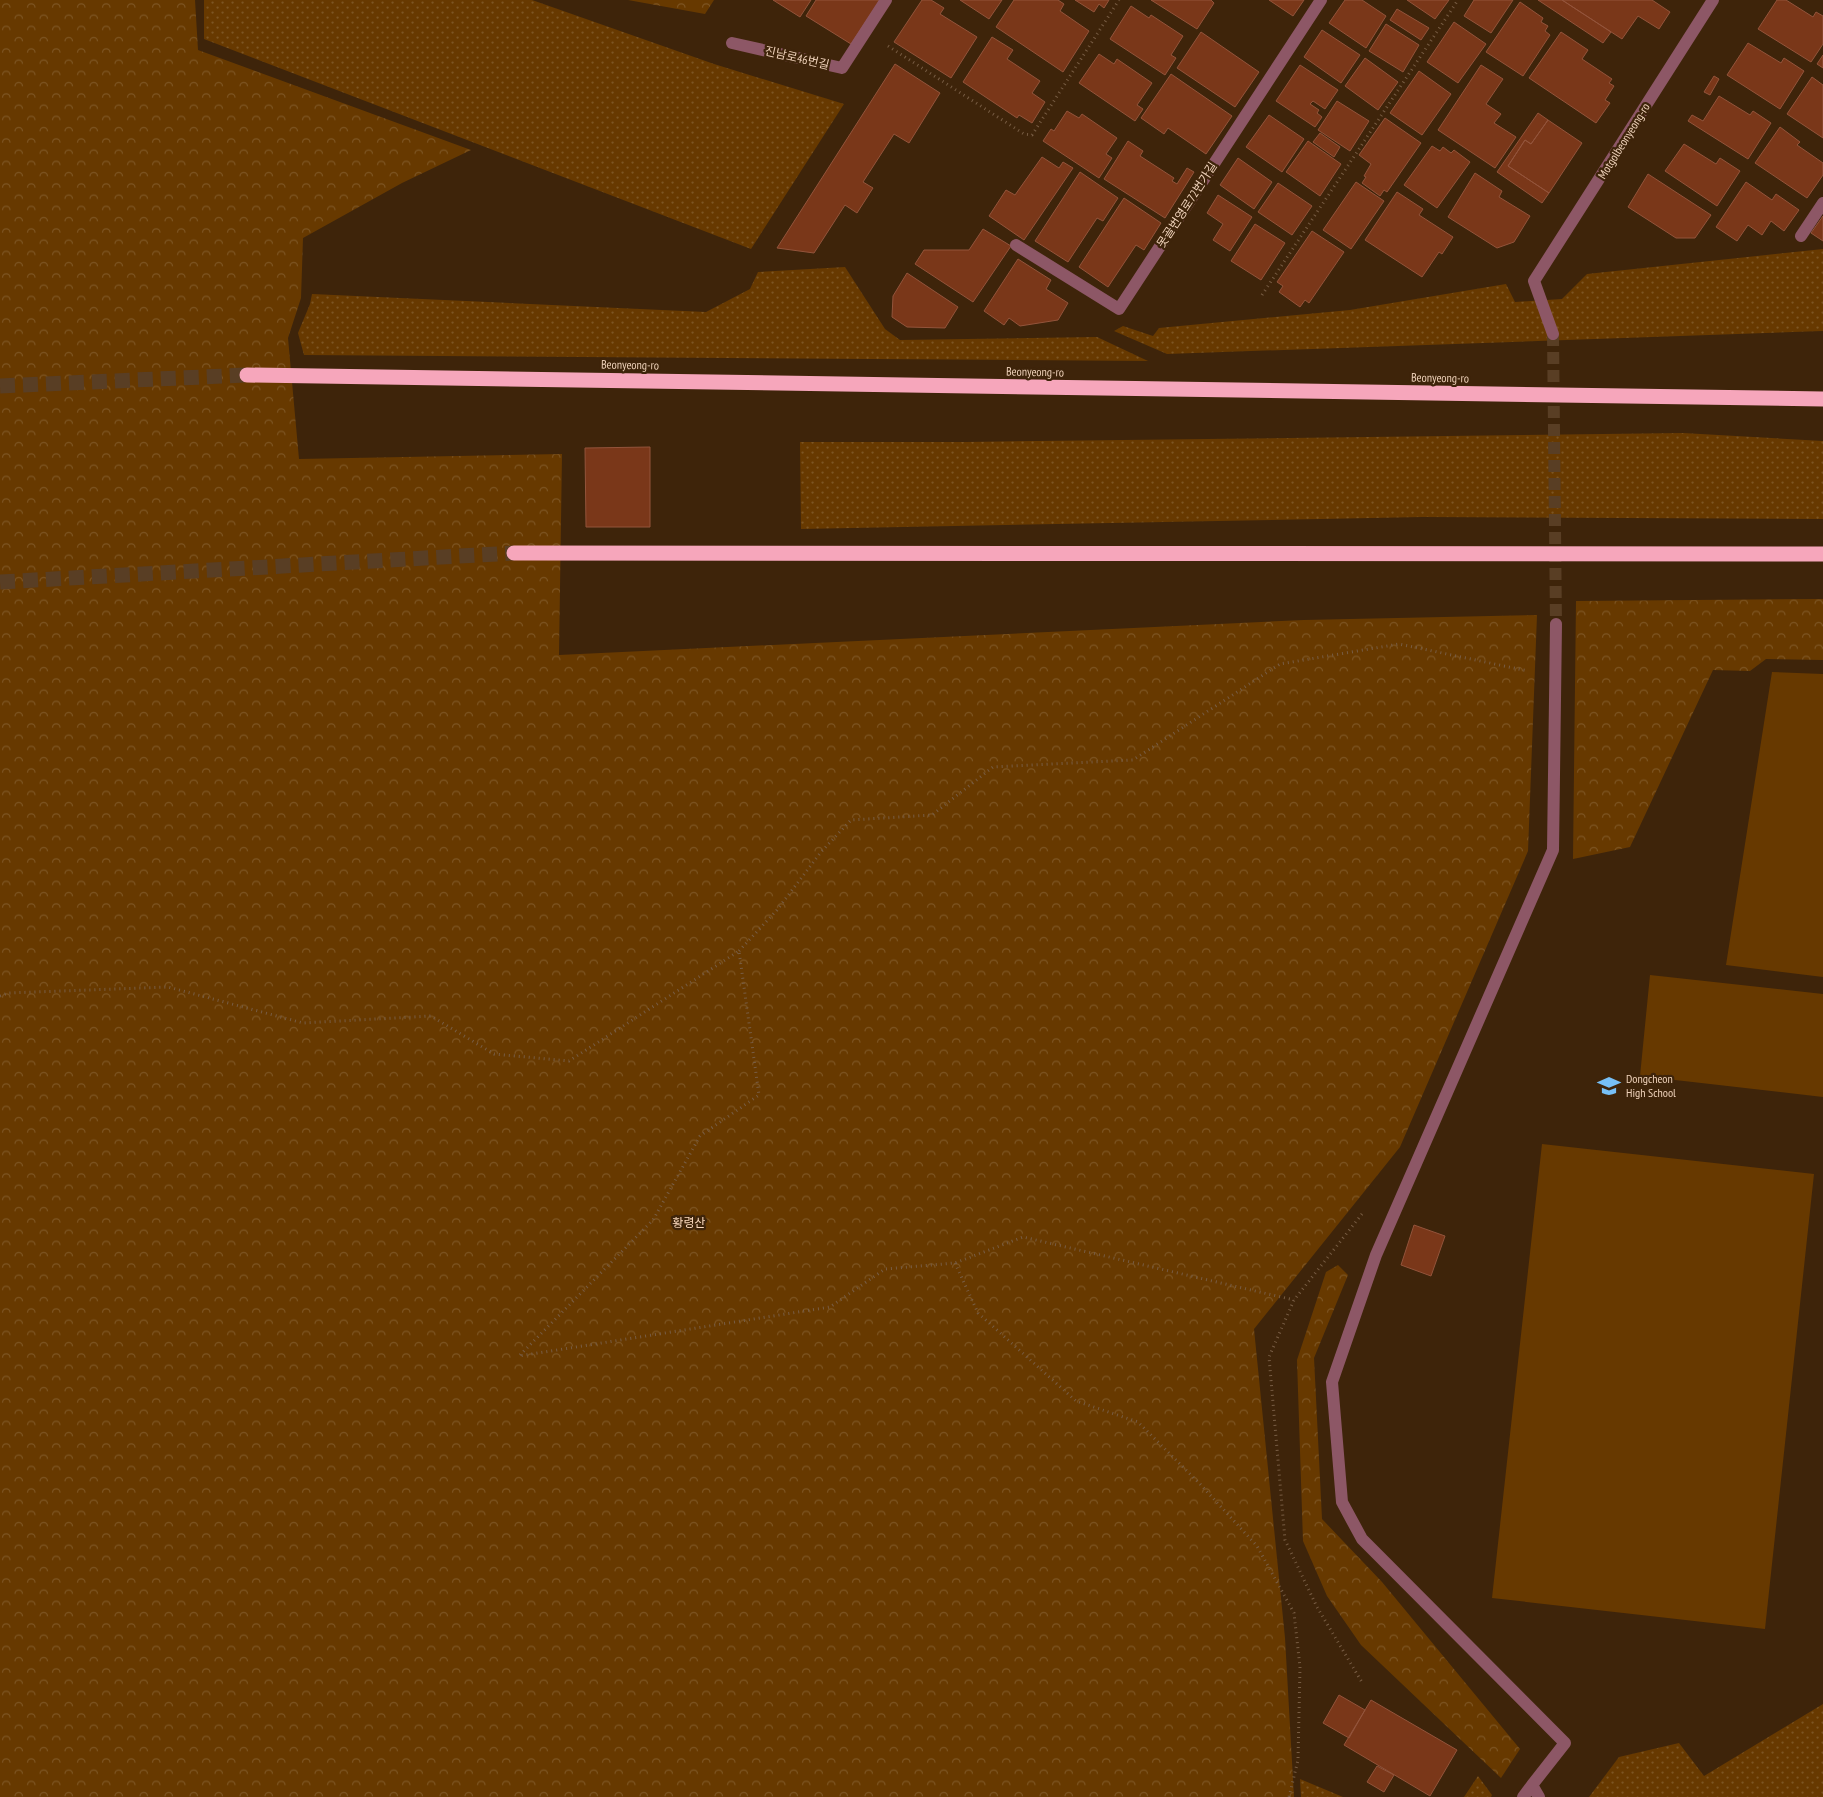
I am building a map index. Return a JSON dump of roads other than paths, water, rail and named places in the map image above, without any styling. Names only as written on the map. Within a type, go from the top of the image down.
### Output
[{"type":"highway","name":"Beonyeong-ro","points":[[247,375],[1823,399]]},
{"type":"highway","points":[[514,553],[1823,554]]},
{"type":"street","name":"진남로46번길","points":[[732,42],[842,68],[886,0]]},
{"type":"street","name":"못골번영로72번가길","points":[[1016,245],[1119,309],[1321,0]]},
{"type":"street","name":"Motgolbeonyeong-ro","points":[[1553,334],[1534,281],[1713,0]]},
{"type":"street","points":[[1801,236],[1823,203]]},
{"type":"street","points":[[1523,1797],[1565,1743],[1362,1539],[1342,1502],[1332,1382],[1376,1255],[1553,850],[1556,624]]},
{"type":"street","points":[[1532,1785],[1539,1797]]},
{"type":"tunnel","points":[[1553,334],[1556,624]]},
{"type":"tunnel","points":[[0,386],[247,375]]},
{"type":"tunnel","points":[[0,582],[514,553]]},
{"type":"place","name":"Dongcheon High School","points":[[1609,1086]]},
{"type":"park label","name":"황령산","points":[[689,1223]]}]
